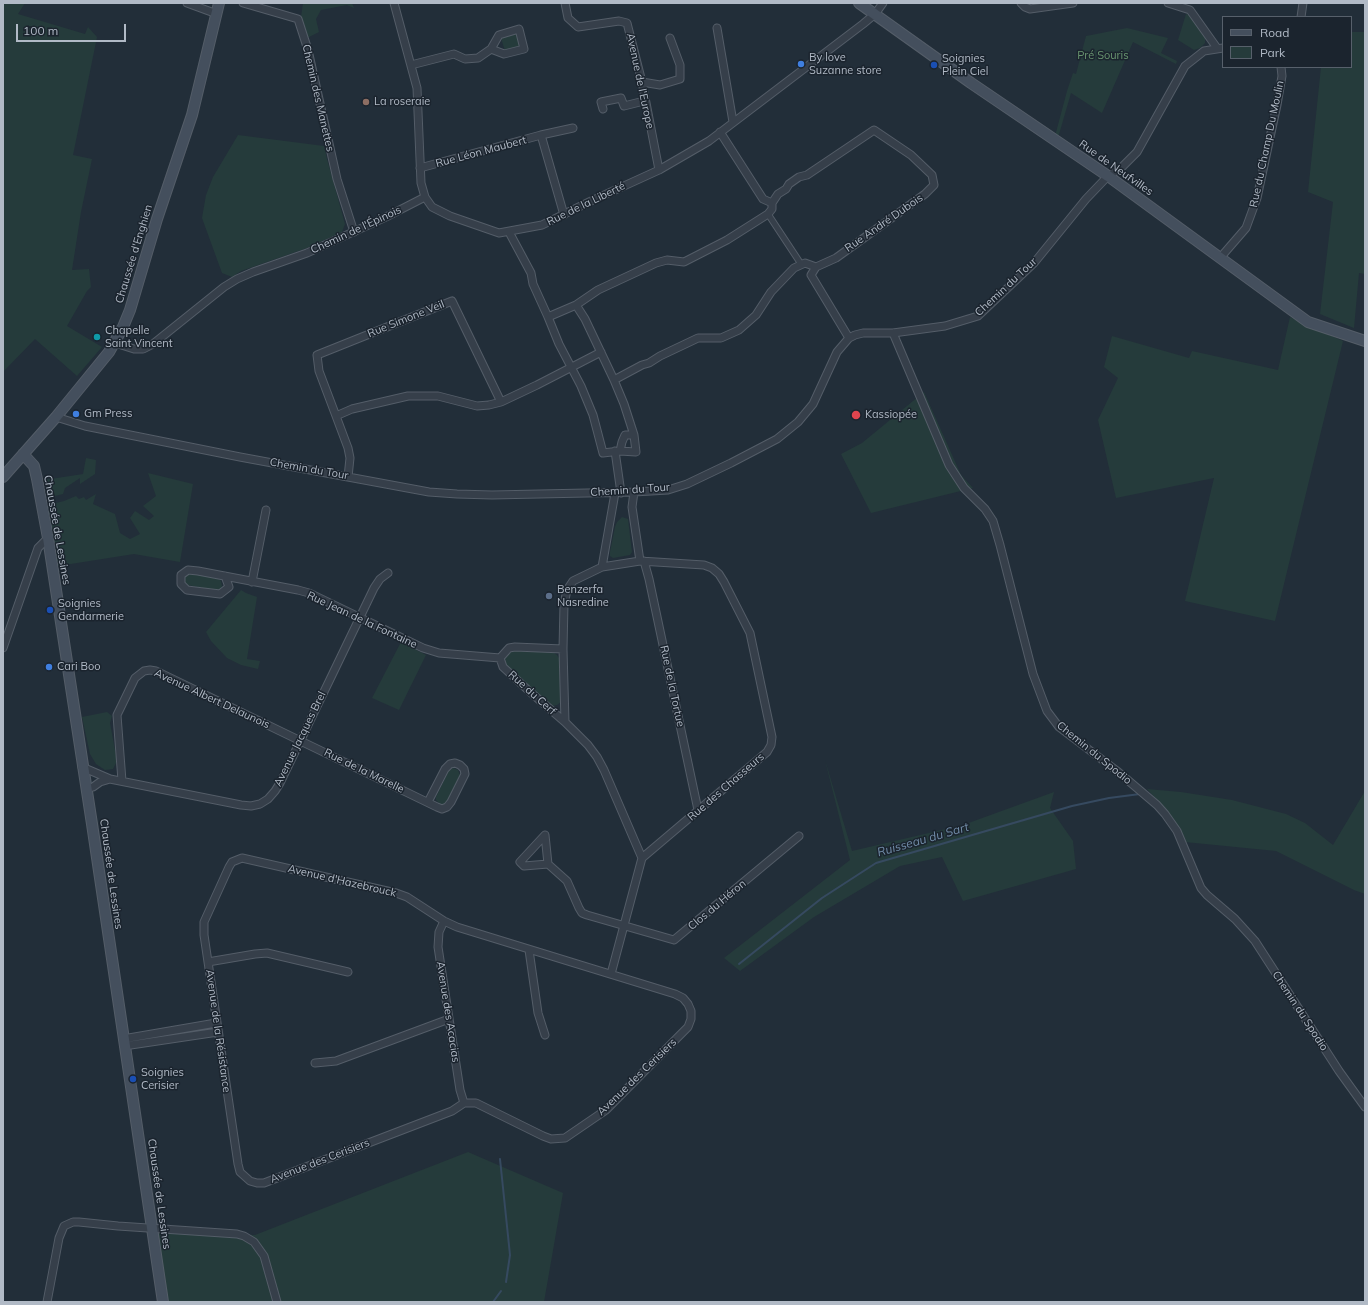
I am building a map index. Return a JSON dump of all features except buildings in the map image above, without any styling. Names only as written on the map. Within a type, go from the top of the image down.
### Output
[{"type":"main road","name":"Chaussée d'Enghien","points":[[3,477],[56,417],[115,343],[123,327],[130,310],[157,219],[192,115],[219,3]]},
{"type":"main road","name":"Rue de Neufvilles","points":[[859,3],[971,83],[1108,176],[1266,293],[1308,322],[1365,341]]},
{"type":"main road","name":"Chaussée de Lessines","points":[[23,454],[34,466],[48,538],[163,1302]]},
{"type":"street","points":[[187,3],[217,14]]},
{"type":"street","name":"Chemin des Manettes","points":[[243,3],[298,19],[308,50],[337,179],[354,232]]},
{"type":"street","points":[[394,3],[417,88],[421,183],[425,197]]},
{"type":"street","name":"Avenue de l'Europe","points":[[564,3],[568,18],[578,27],[619,21],[627,23],[642,82],[644,101],[659,170]]},
{"type":"street","name":"Rue de la Liberté","points":[[425,197],[432,207],[450,216],[499,233],[542,225],[659,170],[709,141],[863,24],[883,3]]},
{"type":"street","points":[[1021,3],[1030,9],[1074,3]]},
{"type":"street","points":[[1168,3],[1190,10],[1220,48]]},
{"type":"street","points":[[1301,16],[1303,3]]},
{"type":"street","points":[[717,28],[733,122]]},
{"type":"street","points":[[411,65],[454,54],[465,59],[478,58],[491,49],[499,35],[519,29],[524,49],[504,54],[491,49]]},
{"type":"street","points":[[642,82],[660,85],[680,79],[680,65],[670,38]]},
{"type":"street","name":"Chemin du Tour","points":[[56,417],[92,427],[429,492],[492,495],[618,493],[668,490],[687,484],[731,463],[777,438],[798,422],[812,404],[827,376],[837,352],[849,338],[855,334],[893,333],[945,326],[978,316],[1034,263],[1086,199],[1108,176],[1121,168],[1137,152],[1185,66],[1204,51],[1220,48]]},
{"type":"street","name":"Rue du Champ Du Moulin","points":[[1220,258],[1246,228],[1257,198],[1277,105],[1282,68]]},
{"type":"street","points":[[603,109],[601,102],[621,98],[624,106],[644,101]]},
{"type":"street","name":"Rue Léon Maubert","points":[[420,168],[541,135],[573,128]]},
{"type":"street","name":"Rue André Dubois","points":[[771,209],[778,194],[786,189],[789,184],[799,177],[807,175],[874,130],[911,156],[932,176],[934,185],[926,194],[836,258],[816,267]]},
{"type":"street","points":[[720,132],[763,200],[771,209],[801,264]]},
{"type":"street","name":"Rue Léon Maubert","points":[[541,135],[564,214]]},
{"type":"street","name":"Chemin de l'Épinois","points":[[115,343],[134,349],[143,349],[153,344],[237,279],[252,272],[307,253],[386,217],[425,197]]},
{"type":"street","points":[[548,316],[576,305],[611,283],[618,282],[656,263],[667,260],[684,262],[727,240],[771,209]]},
{"type":"street","points":[[509,232],[530,273],[532,284],[594,416],[603,452],[636,452],[634,435],[624,404],[585,319],[576,305]]},
{"type":"street","points":[[614,380],[698,338],[722,338],[739,330],[756,315],[771,292],[794,268],[805,263],[816,267],[811,275],[849,338]]},
{"type":"street","name":"Rue Simone Veil","points":[[336,416],[319,371],[317,355],[452,301],[501,402]]},
{"type":"street","name":"Chemin du Spodio","points":[[893,333],[949,465],[961,484],[985,509],[992,521],[1000,545],[1033,674],[1047,711],[1059,727],[1122,776],[1157,805],[1165,814],[1177,831],[1202,888],[1207,895],[1235,919],[1255,941],[1343,1077],[1365,1107]]},
{"type":"street","points":[[348,477],[350,458],[348,448],[336,416],[352,409],[408,396],[438,396],[478,406],[489,405],[501,402],[601,352]]},
{"type":"street","points":[[602,567],[618,493],[617,451],[626,435],[634,435]]},
{"type":"street","name":"Rue de la Tortue","points":[[634,492],[632,507],[642,561],[651,587],[698,810]]},
{"type":"street","points":[[252,582],[266,510]]},
{"type":"street","points":[[3,648],[38,548],[48,538]]},
{"type":"street","name":"Rue du Cerf","points":[[565,722],[562,649],[564,604],[567,590],[573,581],[602,567],[642,561]]},
{"type":"street","name":"Rue des Chasseurs","points":[[642,561],[704,565],[712,568],[719,574],[750,633],[772,737],[771,745],[767,752],[642,858]]},
{"type":"street","name":"Rue Jean de la Fontaine","points":[[225,576],[229,587],[220,594],[187,590],[181,584],[181,575],[188,570],[225,576],[309,593],[359,618],[439,654],[500,658]]},
{"type":"street","name":"Avenue Jacques Brel","points":[[82,767],[110,779],[241,805],[251,806],[260,804],[268,799],[275,791],[374,588],[380,579],[388,573]]},
{"type":"street","points":[[500,658],[509,648],[515,647],[562,649]]},
{"type":"street","name":"Rue du Cerf","points":[[500,658],[502,666],[528,691],[565,722],[597,757],[642,858]]},
{"type":"street","name":"Avenue Albert Delaunois","points":[[122,781],[117,715],[135,678],[144,671],[156,671],[300,740]]},
{"type":"street","name":"Rue de la Marelle","points":[[300,740],[442,809],[447,807],[465,774],[464,769],[460,765],[455,763],[450,764],[445,769],[428,802]]},
{"type":"street","points":[[86,788],[93,787],[100,782],[110,779]]},
{"type":"street","points":[[548,864],[524,866],[520,862],[545,835],[548,864],[567,880],[582,913],[624,926]]},
{"type":"street","name":"Clos du Héron","points":[[624,926],[674,940],[799,836]]},
{"type":"street","name":"Avenue d'Hazebrouck","points":[[229,867],[236,860],[247,858],[396,893],[407,897],[444,921],[470,932],[611,974]]},
{"type":"street","points":[[611,974],[642,858]]},
{"type":"street","name":"Avenue de la Résistance","points":[[229,867],[204,922],[204,935],[216,1024],[238,1164],[240,1172],[250,1181],[264,1183]]},
{"type":"street","name":"Avenue des Acacias","points":[[444,921],[439,932],[438,947],[448,1019],[460,1090],[464,1103]]},
{"type":"street","points":[[529,950],[538,1013],[545,1035]]},
{"type":"street","points":[[208,962],[267,953],[348,972]]},
{"type":"street","name":"Avenue des Cerisiers","points":[[264,1183],[452,1111],[464,1103],[476,1104],[543,1136],[558,1139],[565,1138],[572,1134],[606,1110],[680,1035],[688,1026],[691,1019],[691,1011],[683,998],[675,994],[611,974]]},
{"type":"street","points":[[315,1063],[336,1061],[448,1019]]},
{"type":"street","name":"Avenue de la Résistance","points":[[124,1042],[216,1024]]},
{"type":"street","name":"Avenue de la Résistance","points":[[124,1042],[218,1032]]},
{"type":"street","points":[[46,1302],[58,1238],[64,1226],[73,1222],[152,1229],[237,1234],[249,1239],[260,1248],[264,1256],[277,1302]]},
{"type":"green space","points":[[3,3],[25,3],[18,14],[85,34],[88,27],[97,37],[73,155],[92,159],[81,212],[72,270],[89,269],[91,287],[87,291],[67,326],[102,347],[77,376],[35,339],[3,372]]},
{"type":"green space","points":[[303,3],[352,3],[354,8],[347,5],[321,10],[316,19],[319,32],[307,38],[301,17]]},
{"type":"green space","points":[[1186,14],[1189,15],[1205,38],[1205,43],[1200,48],[1194,50],[1178,40]]},
{"type":"green space","name":"Pré Souris","points":[[1127,28],[1168,38],[1161,53],[1177,61],[1176,64],[1133,42],[1102,113],[1071,93],[1058,138],[1055,136],[1067,91],[1073,73],[1076,74],[1086,36]]},
{"type":"green space","points":[[1352,32],[1365,32],[1365,274],[1359,273],[1354,328],[1320,314],[1333,202],[1308,192],[1321,68],[1352,68]]},
{"type":"green space","points":[[517,34],[520,48],[505,51],[501,38]]},
{"type":"green space","points":[[238,135],[324,146],[345,224],[342,232],[307,248],[241,271],[232,277],[222,273],[202,218],[206,195],[213,177]]},
{"type":"green space","points":[[1290,317],[1343,341],[1275,621],[1185,601],[1214,478],[1116,498],[1098,420],[1118,378],[1104,367],[1112,336],[1189,358],[1192,351],[1278,370]]},
{"type":"green space","points":[[924,392],[961,475],[973,488],[871,513],[841,454],[862,443]]},
{"type":"green space","points":[[86,458],[96,460],[95,474],[80,484],[80,478],[65,488],[63,494],[47,498],[44,480],[83,474]]},
{"type":"green space","points":[[148,473],[193,484],[180,562],[134,554],[58,566],[48,505],[76,496],[79,499],[84,497],[86,500],[96,494],[93,504],[115,514],[120,533],[130,539],[140,534],[130,518],[135,511],[149,520],[154,516],[143,506],[156,496]]},
{"type":"green space","points":[[622,517],[628,519],[632,552],[630,555],[613,558],[610,556],[610,552],[615,527],[617,522]]},
{"type":"green space","points":[[190,573],[219,579],[222,586],[221,589],[216,591],[188,585],[184,581],[185,576]]},
{"type":"green space","points":[[241,590],[257,597],[247,659],[260,661],[258,669],[241,665],[227,658],[211,641],[206,632]]},
{"type":"green space","points":[[401,642],[426,655],[399,710],[372,698]]},
{"type":"green space","points":[[511,650],[553,652],[557,655],[559,658],[562,697],[561,702],[552,706],[548,704],[506,665],[506,655]]},
{"type":"green space","points":[[107,712],[112,716],[110,723],[117,761],[113,769],[105,770],[96,764],[90,754],[82,717]]},
{"type":"green space","points":[[825,760],[852,851],[963,825],[1054,792],[1050,808],[1073,841],[1076,869],[963,901],[942,857],[900,866],[814,917],[740,971],[724,958],[850,860]]},
{"type":"green space","points":[[453,768],[458,770],[460,775],[447,802],[445,804],[440,804],[436,800],[436,797],[449,770]]},
{"type":"green space","points":[[1147,789],[1181,792],[1232,800],[1286,814],[1305,823],[1333,845],[1365,791],[1365,894],[1276,851],[1185,842],[1167,811]]},
{"type":"green space","points":[[468,1152],[563,1193],[544,1302],[167,1302],[156,1232],[255,1235]]},
{"type":"waterway","name":"Ruisseau du Sart","points":[[739,964],[822,898],[876,863],[1072,806],[1109,798],[1140,794]]},
{"type":"waterway","name":"Ruisseau du Sart","points":[[500,1159],[510,1255],[506,1282]]},
{"type":"waterway","name":"Ruisseau du Sart","points":[[493,1302],[501,1291]]},
{"type":"place","name":"By love Suzanne store","points":[[801,64]]},
{"type":"place","name":"Soignies Plein Ciel","points":[[934,65]]},
{"type":"place","name":"La roseraie","points":[[366,102]]},
{"type":"place","name":"Chapelle Saint Vincent","points":[[97,337]]},
{"type":"place","name":"Gm Press","points":[[76,414]]},
{"type":"place","name":"Kassiopée","points":[[856,415]]},
{"type":"place","name":"Benzerfa Nasredine","points":[[549,596]]},
{"type":"place","name":"Soignies Gendarmerie","points":[[50,610]]},
{"type":"place","name":"Cari Boo","points":[[49,667]]},
{"type":"place","name":"Soignies Cerisier","points":[[133,1079]]}]
